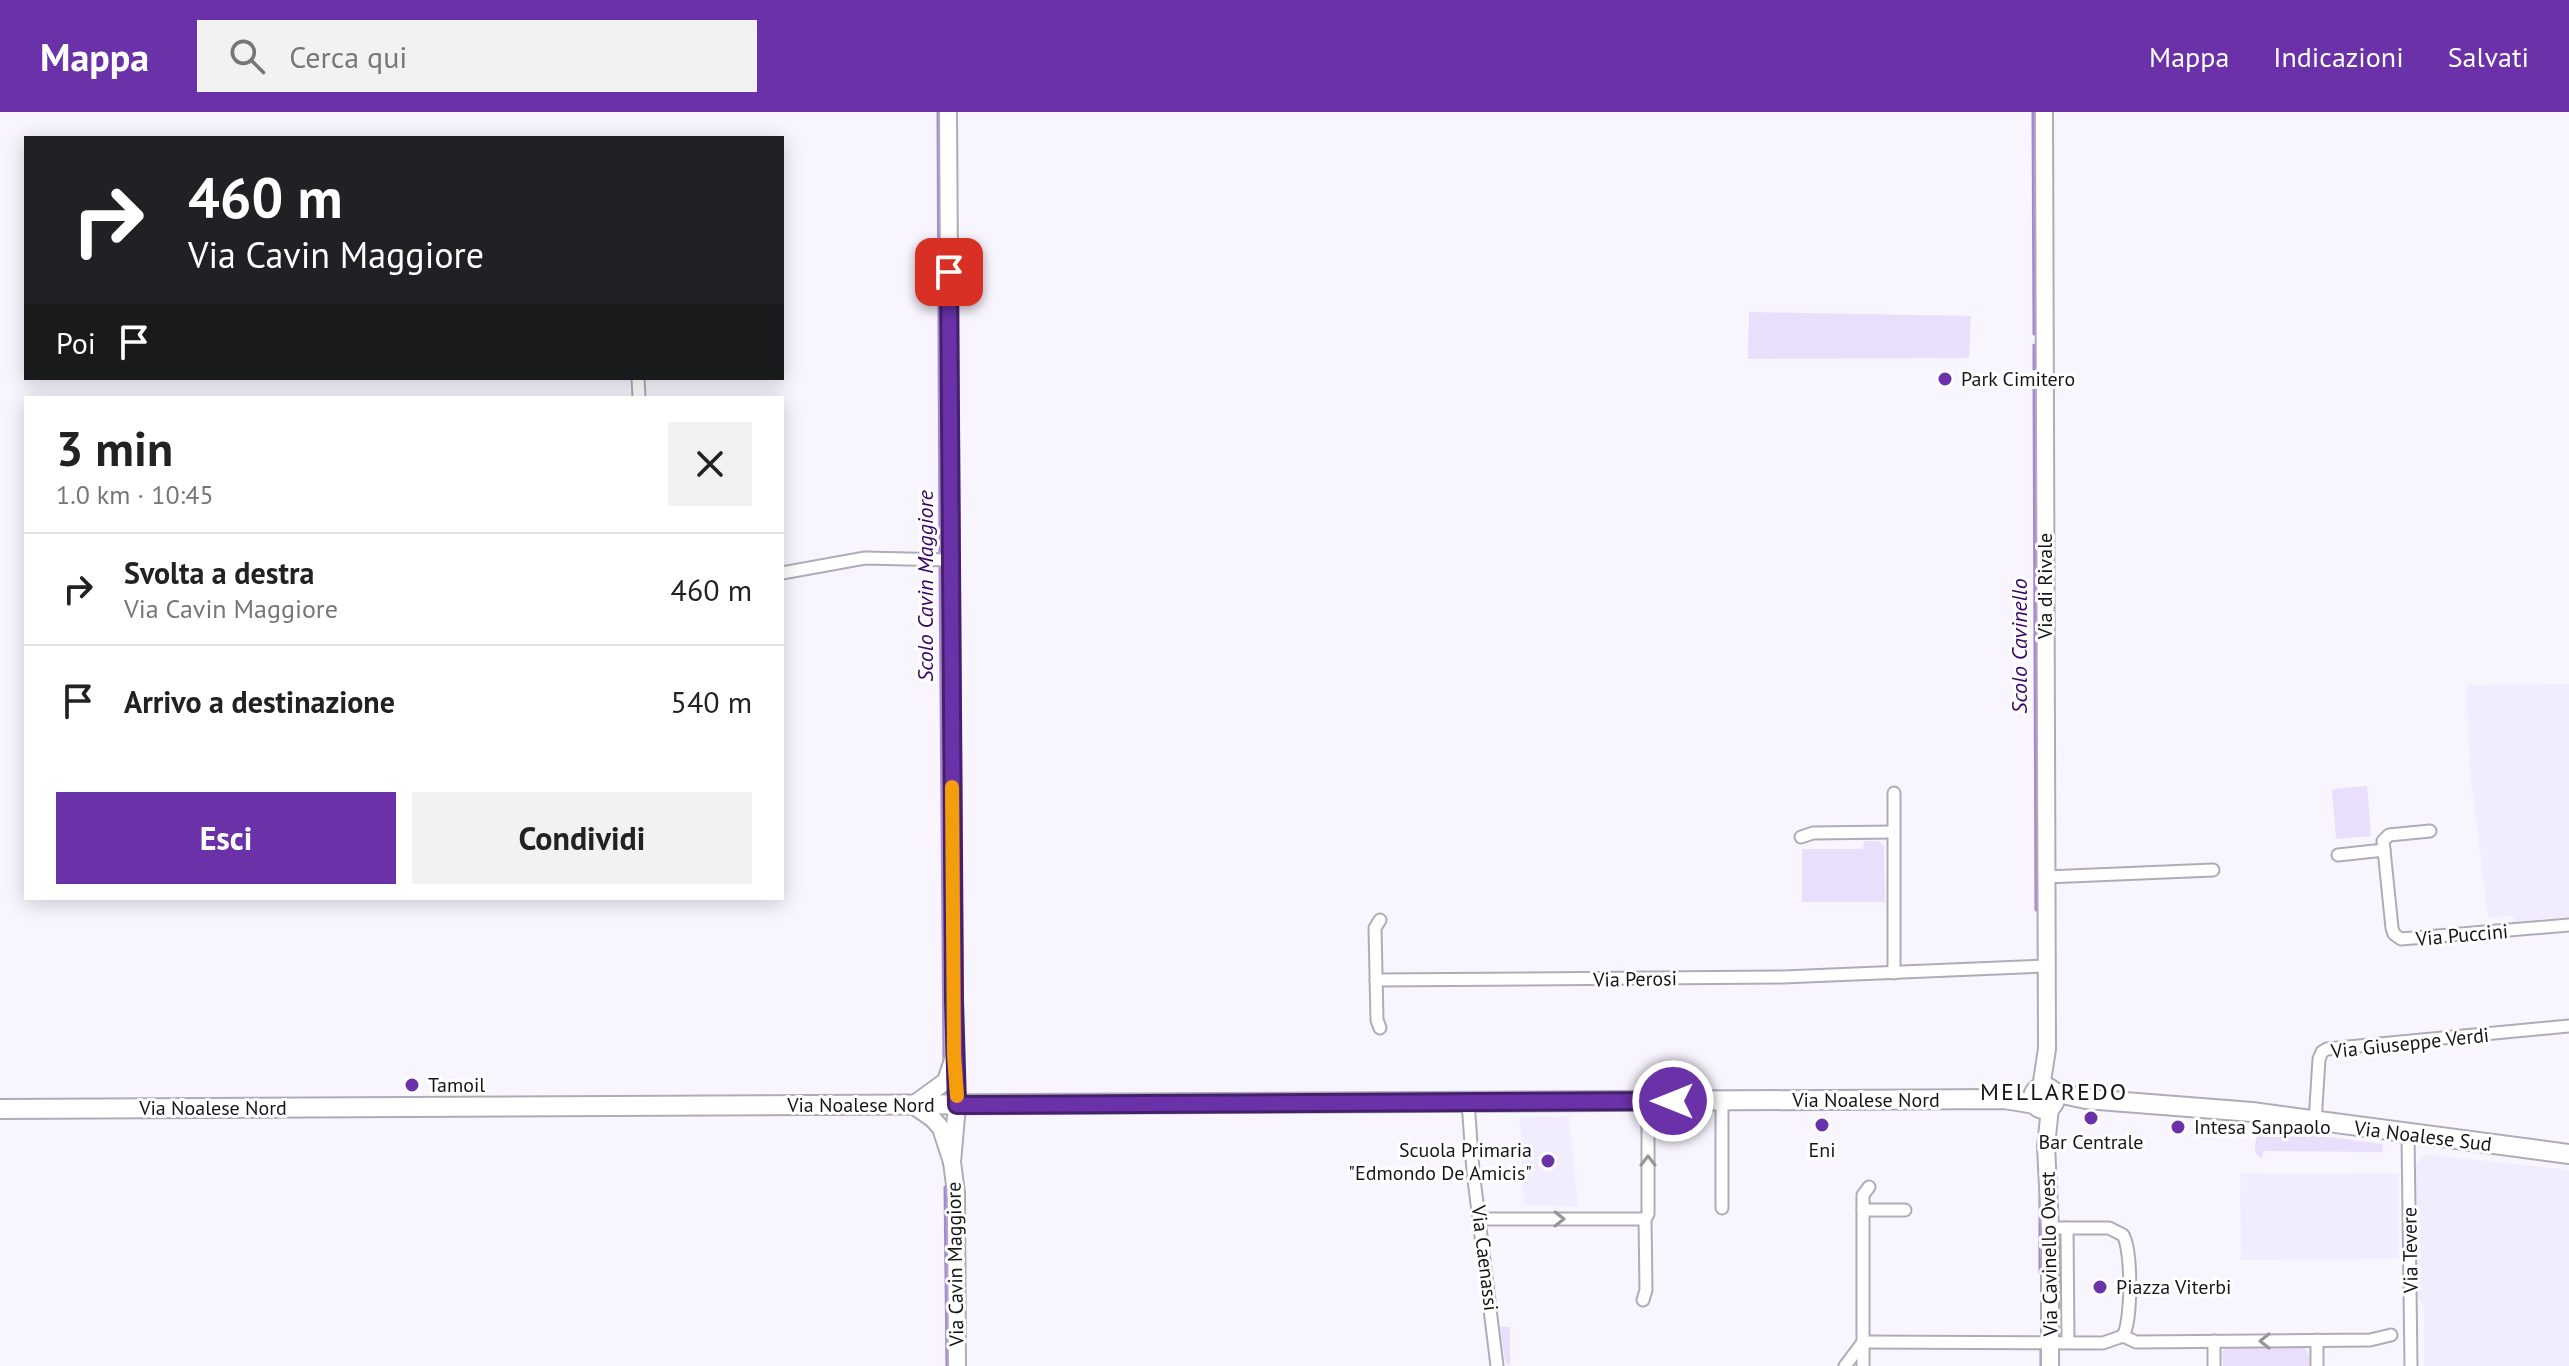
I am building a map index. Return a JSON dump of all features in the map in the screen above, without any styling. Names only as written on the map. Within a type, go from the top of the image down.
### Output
[{"type":"main road","name":"Via Noalese Sud","points":[[2045,1099],[2086,1099],[2252,1112],[2569,1154]]},
{"type":"main road","name":"Via Noalese Nord","points":[[0,1109],[2045,1099]]},
{"type":"street","name":"Via Cavin Maggiore","points":[[948,112],[942,559],[954,1055],[952,1162],[956,1193],[957,1366]]},
{"type":"street","name":"Via di Rivale","points":[[2044,112],[2045,1099]]},
{"type":"street","points":[[784,573],[865,558],[942,559]]},
{"type":"street","points":[[1894,793],[1894,973]]},
{"type":"street","points":[[2338,855],[2384,850],[2385,837],[2430,831]]},
{"type":"street","points":[[1801,837],[1813,833],[1893,832]]},
{"type":"street","name":"Via Puccini","points":[[2384,850],[2392,928],[2401,939],[2569,925]]},
{"type":"street","points":[[2046,877],[2213,870]]},
{"type":"street","points":[[1380,920],[1375,928],[1377,1020],[1380,1028]]},
{"type":"street","name":"Via Perosi","points":[[1376,980],[1598,980],[2046,966]]},
{"type":"street","name":"Via Giuseppe Verdi","points":[[2315,1122],[2319,1059],[2327,1049],[2569,1026]]},
{"type":"street","name":"Via Cavin Maggiore","points":[[953,1105],[946,1081],[954,1055]]},
{"type":"street","points":[[941,1128],[913,1105],[946,1081]]},
{"type":"street","name":"Via Cavinello Ovest","points":[[2045,1099],[2046,1143],[2059,1228],[2050,1366]]},
{"type":"street","points":[[1643,1300],[1646,1290],[1645,1219],[1648,1214],[1648,1101]]},
{"type":"street","points":[[1722,1101],[1722,1208]]},
{"type":"street","name":"Via Caenassi","points":[[1468,1102],[1473,1171],[1497,1366]]},
{"type":"street","name":"Via Cavin Maggiore","points":[[952,1162],[941,1128],[943,1113],[953,1105]]},
{"type":"street","name":"Via Tevere","points":[[2408,1134],[2411,1366]]},
{"type":"street","points":[[1863,1366],[1863,1195],[1869,1187]]},
{"type":"street","points":[[1863,1210],[1905,1210]]},
{"type":"street","points":[[1481,1219],[1645,1219]]},
{"type":"street","points":[[2068,1342],[2059,1228],[2109,1228],[2123,1235],[2127,1241],[2129,1321],[2123,1336]]},
{"type":"street","points":[[1863,1342],[2103,1343],[2123,1336],[2136,1342],[2370,1340],[2391,1335]]},
{"type":"street","points":[[2317,1340],[2317,1366]]},
{"type":"street","points":[[2214,1341],[2214,1366]]},
{"type":"street","points":[[1845,1366],[1863,1342]]},
{"type":"shaded area","points":[[1749,312],[1971,316],[1969,358],[1748,359]]},
{"type":"shaded area","points":[[2569,684],[2569,917],[2514,922],[2513,916],[2488,917],[2470,770],[2466,685]]},
{"type":"shaded area","points":[[2367,786],[2371,836],[2336,839],[2332,789]]},
{"type":"shaded area","points":[[1864,841],[1879,841],[1884,846],[1885,902],[1802,902],[1802,849],[1863,849]]},
{"type":"shaded area","name":"Scuola Primaria \"Edmondo De Amicis\"","points":[[1569,1116],[1578,1207],[1524,1205],[1520,1117]]},
{"type":"shaded area","points":[[2259,1128],[2383,1144],[2382,1152],[2263,1151],[2260,1158],[2255,1152]]},
{"type":"shaded area","points":[[2424,1154],[2569,1170],[2569,1366],[2424,1366],[2424,1306],[2416,1298],[2415,1165]]},
{"type":"shaded area","points":[[2399,1173],[2399,1259],[2241,1260],[2240,1174]]},
{"type":"shaded area","points":[[1500,1327],[1510,1327],[1510,1366],[1505,1361]]},
{"type":"shaded area","points":[[2304,1347],[2310,1356],[2310,1366],[2223,1366],[2222,1352],[2226,1348]]},
{"type":"waterway","name":"Scolo Cavin Maggiore","points":[[938,112],[940,557]]},
{"type":"waterway","name":"Scolo Cavinello","points":[[2033,112],[2034,334]]},
{"type":"waterway","name":"Scolo Cavinello","points":[[2034,345],[2034,369]]},
{"type":"waterway","name":"Scolo Cavinello","points":[[2034,382],[2036,910]]},
{"type":"waterway","name":"Scolo Cavin Maggiore","points":[[940,565],[944,1061]]},
{"type":"waterway","name":"Scolo Cavin Maggiore","points":[[945,1187],[947,1366]]},
{"type":"waterway","name":"Scolo Cavinello","points":[[2040,1198],[2040,1272]]},
{"type":"waterway","name":"Scolo Cavinello","points":[[2041,1346],[2041,1366]]},
{"type":"slow traffic","points":[[952,787],[957,1096]]},
{"type":"place","name":"Park Cimitero","points":[[1945,379]]},
{"type":"place","name":"Tamoil","points":[[412,1085]]},
{"type":"place","name":"Bar Centrale","points":[[2091,1118]]},
{"type":"place","name":"Eni","points":[[1822,1125]]},
{"type":"place","name":"Intesa Sanpaolo","points":[[2178,1127]]},
{"type":"place","name":"Scuola Primaria \"Edmondo De Amicis\"","points":[[1548,1161]]},
{"type":"place","name":"Piazza Viterbi","points":[[2100,1287]]},
{"type":"district","name":"MELLAREDO","points":[[2054,1091]]},
{"type":"route","points":[[949,272],[954,1055],[957,1105],[1673,1101]]}]
